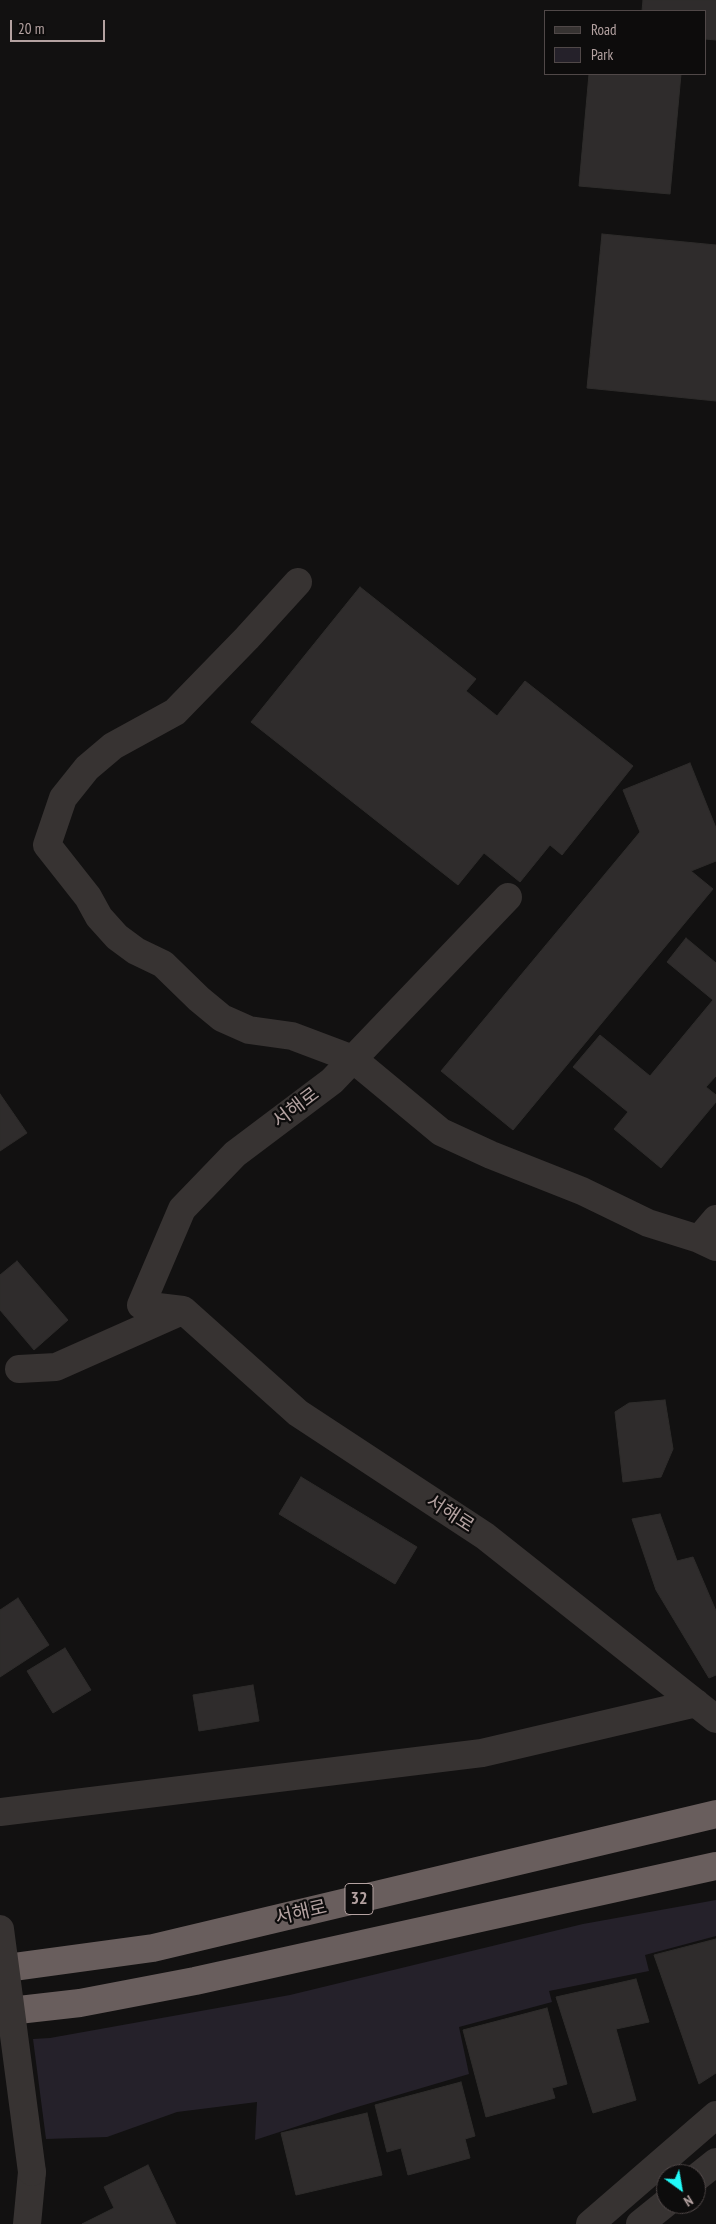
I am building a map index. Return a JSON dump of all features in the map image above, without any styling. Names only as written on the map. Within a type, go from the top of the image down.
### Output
[{"type":"highway","name":"서해로","points":[[0,1969],[153,1948],[716,1814]]},
{"type":"highway","name":"32","points":[[0,2012],[80,2002],[194,1982],[716,1866]]},
{"type":"street","points":[[298,582],[175,712],[113,746],[87,768],[63,798],[47,845],[88,897],[99,917],[117,937],[136,951],[163,964],[222,1018],[249,1030],[292,1036],[353,1059],[440,1132],[491,1155],[582,1191],[648,1223],[710,1235]]},
{"type":"street","name":"서해로","points":[[508,897],[332,1080],[235,1154],[182,1209],[141,1306],[183,1310],[298,1414],[485,1536],[706,1711]]},
{"type":"street","points":[[19,1369],[56,1367],[183,1310]]},
{"type":"street","points":[[0,1812],[482,1752],[706,1711]]},
{"type":"street","points":[[0,1929],[32,2172],[27,2224]]},
{"type":"street","points":[[590,2224],[716,2115]]},
{"type":"street","points":[[706,2170],[716,2162]]},
{"type":"street","points":[[640,2224],[656,2210]]},
{"type":"green space","points":[[716,1900],[716,1936],[645,1955],[649,1971],[549,1991],[552,2002],[459,2027],[469,2074],[347,2110],[255,2140],[257,2102],[177,2112],[107,2137],[46,2139],[33,2039],[50,2038],[290,1995],[583,1924]]},
{"type":"building","points":[[643,0],[716,0],[716,40],[706,39],[706,10],[642,10]]},
{"type":"building","points":[[589,75],[681,75],[670,194],[579,186]]},
{"type":"building","points":[[602,234],[716,245],[716,401],[587,388]]},
{"type":"building","points":[[360,587],[476,679],[466,691],[497,716],[525,681],[633,766],[562,855],[550,845],[520,882],[484,853],[458,885],[251,722]]},
{"type":"building","points":[[690,763],[716,828],[716,861],[691,871],[713,889],[513,1130],[441,1071],[640,832],[623,790]]},
{"type":"building","points":[[686,938],[716,963],[716,1076],[706,1087],[716,1095],[716,1102],[661,1168],[614,1129],[628,1112],[573,1067],[600,1035],[650,1076],[713,1000],[667,962]]},
{"type":"building","points":[[0,1094],[27,1133],[0,1151]]},
{"type":"building","points":[[17,1261],[68,1320],[34,1350],[0,1310],[0,1275]]},
{"type":"building","points":[[665,1400],[673,1449],[661,1477],[623,1482],[615,1412],[629,1403]]},
{"type":"building","points":[[301,1477],[417,1547],[395,1584],[279,1514]]},
{"type":"building","points":[[660,1514],[677,1561],[693,1557],[716,1611],[716,1675],[709,1678],[656,1590],[632,1519]]},
{"type":"building","points":[[18,1598],[49,1645],[0,1677],[0,1610]]},
{"type":"building","points":[[65,1648],[91,1690],[53,1713],[27,1671]]},
{"type":"building","points":[[253,1685],[259,1721],[199,1731],[193,1695]]},
{"type":"building","points":[[716,1939],[716,2073],[699,2084],[654,1955]]},
{"type":"building","points":[[636,1979],[649,2022],[616,2029],[636,2100],[593,2113],[556,1997]]},
{"type":"building","points":[[547,2008],[567,2084],[552,2088],[555,2098],[486,2117],[463,2030]]},
{"type":"building","points":[[461,2082],[475,2136],[465,2139],[470,2158],[408,2175],[401,2148],[387,2152],[375,2105]]},
{"type":"building","points":[[367,2113],[382,2175],[296,2195],[281,2133]]},
{"type":"building","points":[[148,2165],[176,2224],[82,2224],[114,2208],[104,2187]]}]
